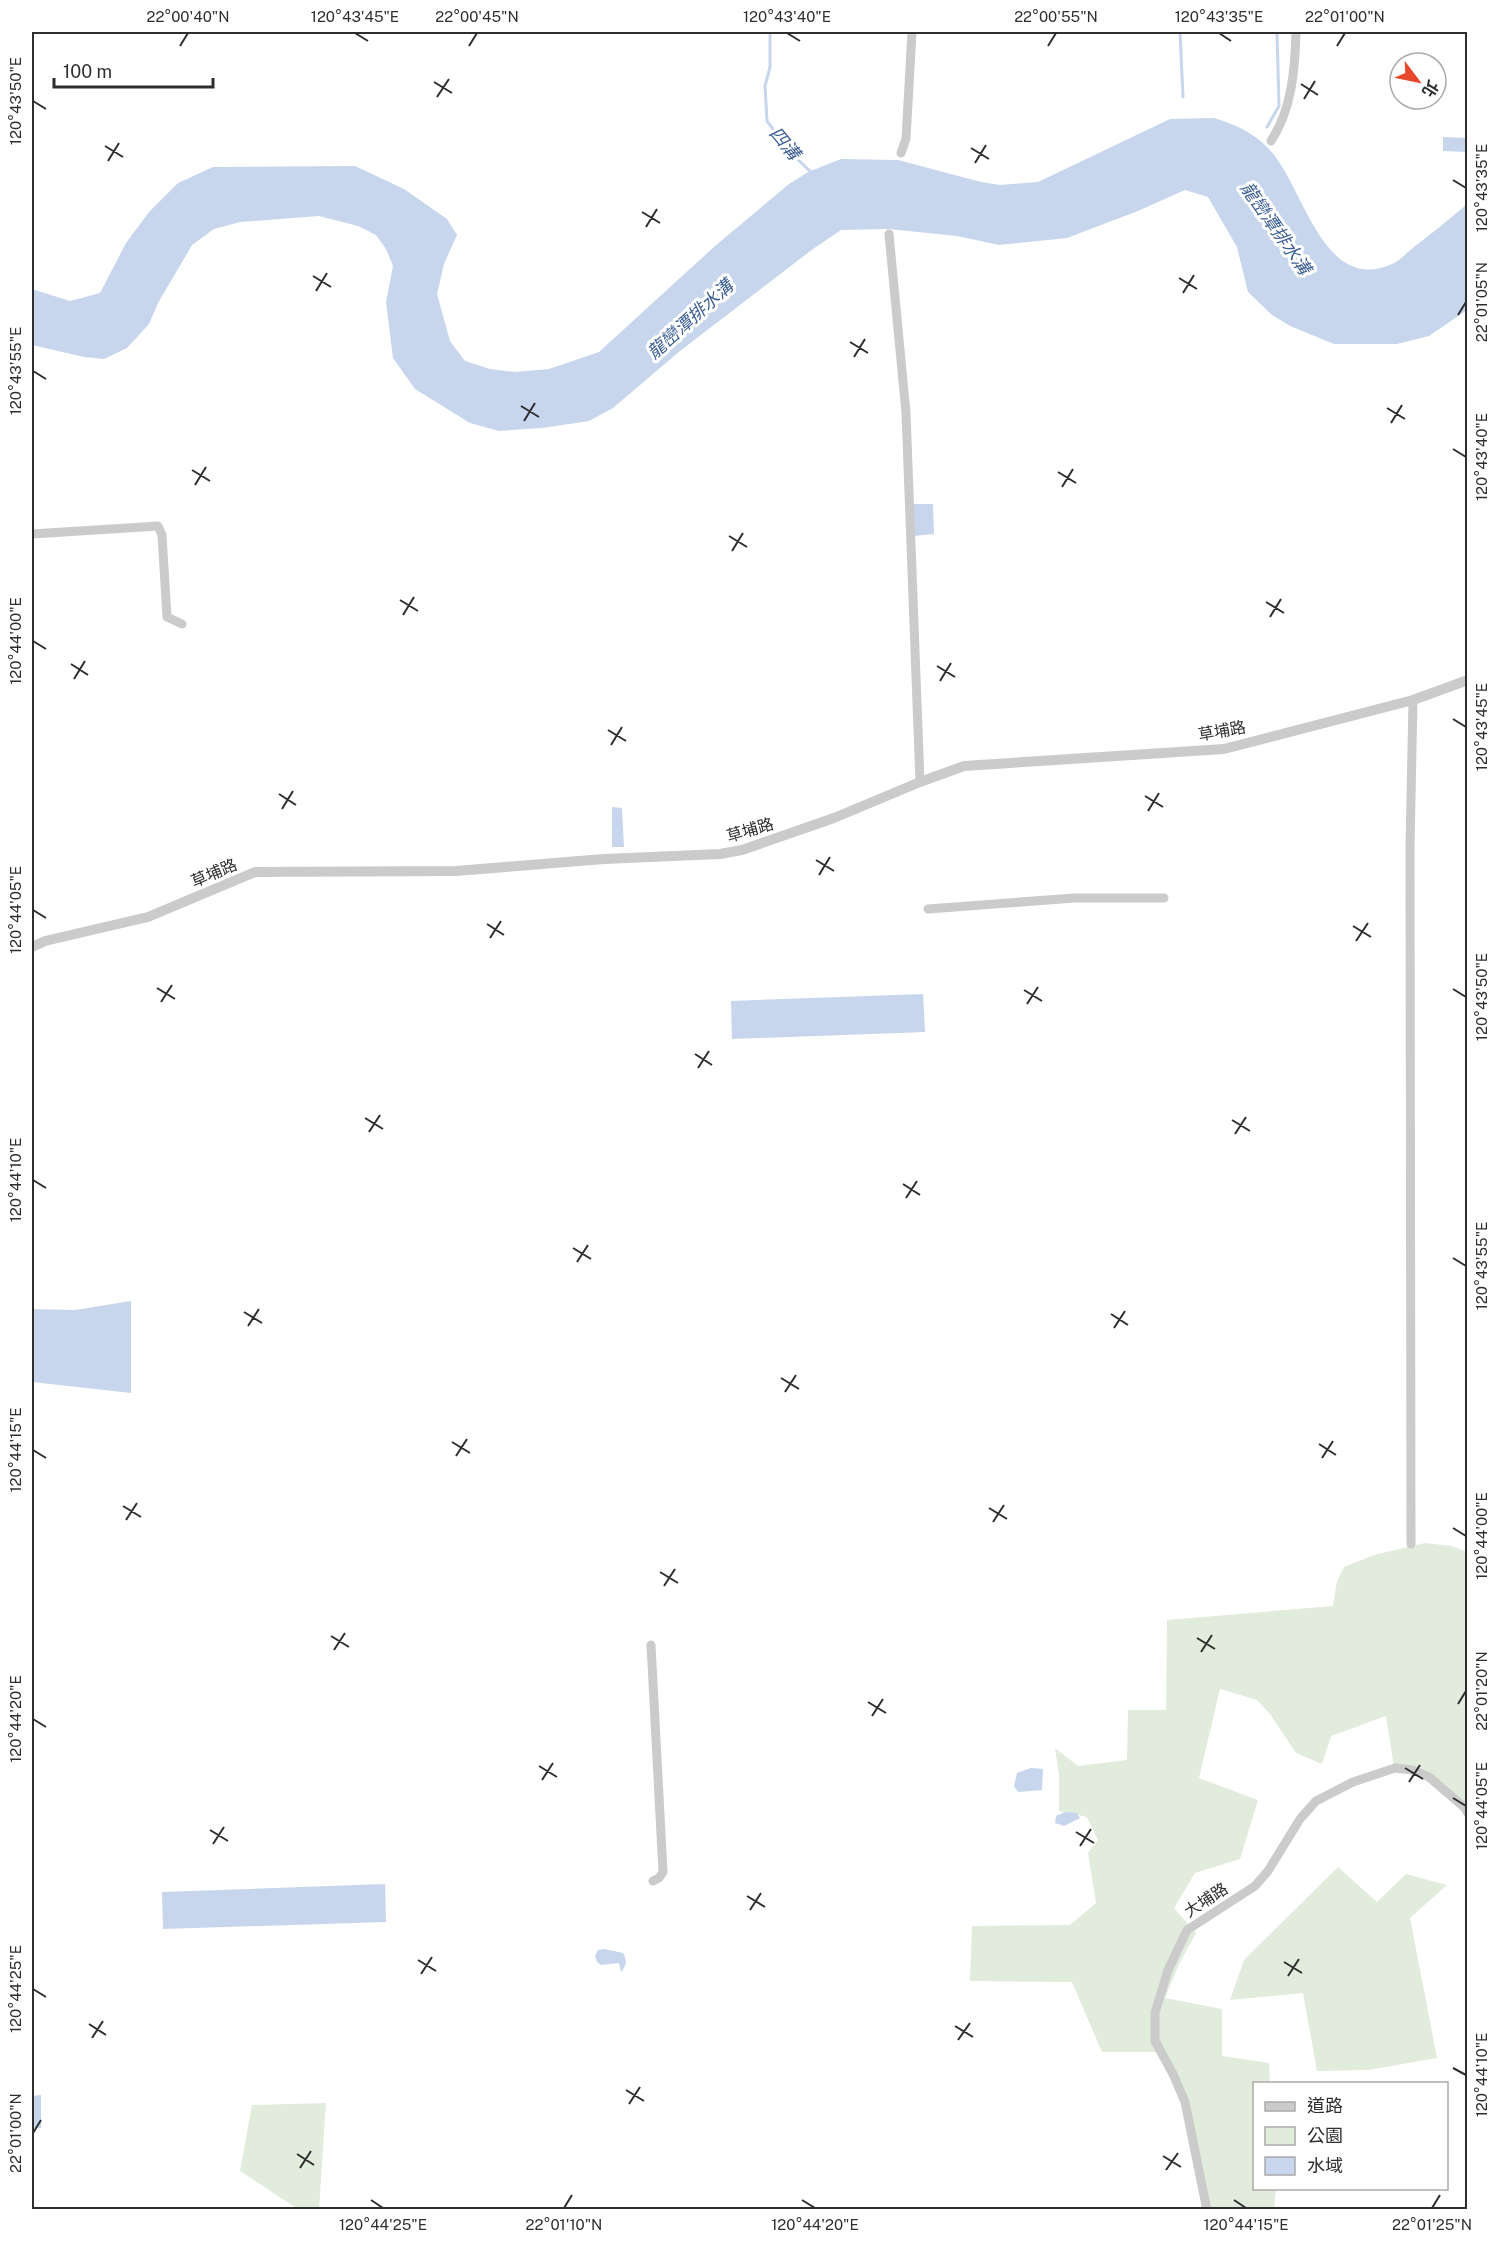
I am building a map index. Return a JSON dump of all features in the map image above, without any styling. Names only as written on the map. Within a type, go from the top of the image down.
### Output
[{"type":"street","points":[[901,153],[906,139],[912,32]]},
{"type":"street","points":[[1271,141],[1288,107],[1296,32]]},
{"type":"street","points":[[889,234],[906,413],[920,782]]},
{"type":"street","points":[[32,534],[158,526],[162,535],[167,617],[182,624]]},
{"type":"street","name":"草埔路","points":[[32,947],[45,941],[148,916],[255,872],[456,871],[604,859],[720,854],[742,850],[834,818],[964,766],[1224,749],[1413,700],[1467,680]]},
{"type":"street","points":[[1410,1544],[1410,847],[1413,700]]},
{"type":"street","points":[[928,909],[1074,898],[1164,898]]},
{"type":"street","points":[[651,1645],[663,1872],[653,1881]]},
{"type":"street","name":"大埔路","points":[[1207,2210],[1185,2102],[1155,2041],[1155,2013],[1168,1970],[1187,1930],[1255,1886],[1268,1871],[1300,1819],[1316,1801],[1353,1782],[1395,1768],[1413,1770],[1429,1777],[1464,1807],[1467,1813]]},
{"type":"green space","points":[[1425,1543],[1452,1546],[1467,1552],[1468,1783],[1464,1807],[1417,1774],[1395,1773],[1386,1716],[1331,1736],[1322,1764],[1296,1753],[1270,1714],[1257,1700],[1220,1689],[1199,1778],[1258,1800],[1240,1859],[1195,1873],[1174,1908],[1196,1933],[1179,1964],[1165,1998],[1222,2009],[1222,2056],[1269,2063],[1270,2082],[1253,2082],[1253,2190],[1276,2190],[1274,2209],[1208,2209],[1190,2110],[1161,2052],[1102,2052],[1072,1982],[970,1981],[972,1926],[1070,1925],[1096,1903],[1088,1853],[1098,1840],[1087,1817],[1059,1811],[1059,1775],[1055,1748],[1078,1766],[1127,1760],[1128,1710],[1166,1710],[1167,1620],[1333,1606],[1337,1581],[1344,1567],[1374,1555]]},
{"type":"green space","points":[[1338,1867],[1377,1902],[1406,1874],[1447,1885],[1410,1918],[1437,2058],[1368,2070],[1317,2071],[1303,1993],[1230,2000],[1244,1960]]},
{"type":"green space","points":[[326,2103],[319,2209],[298,2209],[240,2171],[252,2105]]},
{"type":"water","name":"龍巒潭排水溝","points":[[1214,118],[1244,130],[1269,149],[1281,166],[1317,232],[1332,251],[1348,264],[1368,269],[1395,263],[1467,204],[1467,310],[1429,336],[1397,344],[1334,344],[1290,326],[1272,315],[1248,292],[1237,247],[1208,197],[1185,190],[1067,238],[999,245],[957,236],[888,229],[841,230],[680,351],[613,408],[589,421],[542,428],[499,431],[470,423],[415,389],[393,358],[386,302],[393,266],[386,249],[376,235],[358,226],[319,216],[240,222],[214,229],[192,245],[158,303],[149,324],[127,348],[104,359],[84,357],[32,345],[32,289],[70,301],[100,293],[126,243],[149,212],[178,183],[213,167],[355,166],[404,189],[447,219],[457,235],[444,264],[437,294],[450,341],[465,361],[490,369],[515,372],[549,369],[599,352],[715,246],[789,184],[808,172],[841,159],[898,160],[1000,185],[1038,182],[1170,119]]},
{"type":"water","points":[[1443,137],[1467,138],[1467,152],[1443,151]]},
{"type":"water","points":[[911,504],[933,504],[934,534],[913,536]]},
{"type":"water","points":[[612,807],[622,808],[624,847],[612,847]]},
{"type":"water","points":[[923,994],[925,1032],[732,1039],[731,1001]]},
{"type":"water","points":[[131,1301],[131,1393],[32,1382],[32,1309],[75,1310]]},
{"type":"water","points":[[1031,1768],[1043,1769],[1042,1790],[1018,1792],[1014,1786],[1017,1773]]},
{"type":"water","points":[[1065,1812],[1077,1813],[1080,1818],[1064,1826],[1055,1823],[1056,1816]]},
{"type":"water","points":[[385,1884],[386,1922],[163,1929],[162,1892]]},
{"type":"water","points":[[598,1950],[623,1953],[626,1962],[621,1972],[619,1963],[601,1965],[597,1962],[595,1956]]},
{"type":"water","points":[[41,2095],[41,2128],[32,2128],[32,2096]]},
{"type":"waterway","name":"四溝","points":[[770,32],[770,67],[765,86],[767,121],[790,152],[813,174]]},
{"type":"waterway","points":[[1180,32],[1183,97]]},
{"type":"waterway","points":[[1267,127],[1279,106],[1277,32]]}]
